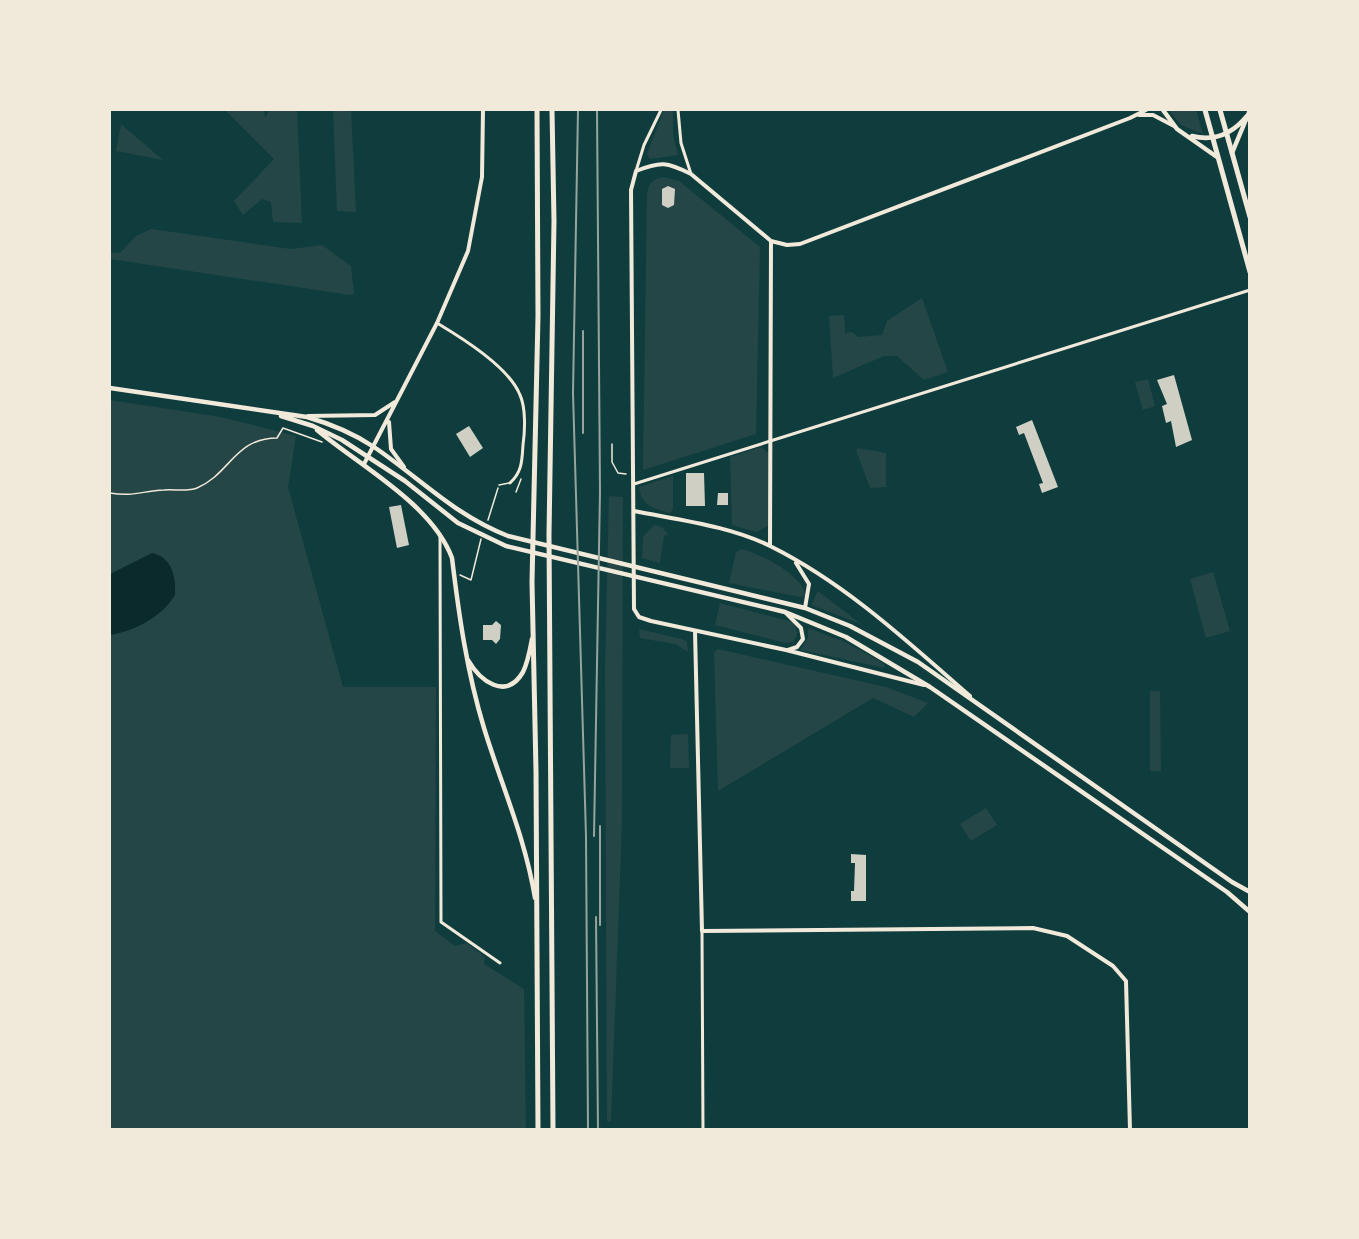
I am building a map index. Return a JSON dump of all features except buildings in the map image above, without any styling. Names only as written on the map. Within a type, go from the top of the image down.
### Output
[{"type":"main road","points":[[537,110],[539,243],[532,549],[538,1130]]},
{"type":"main road","points":[[552,110],[554,245],[549,535],[553,1130]]},
{"type":"main road","points":[[1163,110],[1177,129],[1217,157]]},
{"type":"main road","points":[[1205,110],[1250,272]]},
{"type":"main road","points":[[1220,110],[1250,217]]},
{"type":"main road","points":[[1183,133],[1201,138],[1213,138],[1227,133],[1248,113]]},
{"type":"main road","points":[[1232,153],[1248,113]]},
{"type":"main road","points":[[110,388],[307,417],[337,426],[373,447],[463,515],[508,536],[805,608],[850,626],[918,662],[1232,882],[1250,892]]},
{"type":"main road","points":[[273,413],[312,426],[368,456],[405,481],[458,523],[506,546],[785,612],[846,637],[930,687],[1227,892],[1250,912]]},
{"type":"main road","points":[[312,426],[364,464],[440,532],[452,558],[466,656],[485,732],[526,850],[536,907]]},
{"type":"main road","points":[[466,656],[476,675],[484,682],[506,685],[522,673],[533,637]]},
{"type":"street","points":[[364,464],[400,398],[464,264],[474,232],[483,177],[483,110]]},
{"type":"street","points":[[661,110],[644,145],[632,190],[634,609],[639,617],[651,621],[786,650],[930,687]]},
{"type":"street","points":[[678,110],[681,142],[691,174]]},
{"type":"street","points":[[636,171],[664,163],[691,174],[771,241],[786,245],[800,244],[1136,116],[1146,110]]},
{"type":"street","points":[[1136,116],[1153,115],[1177,129]]},
{"type":"street","points":[[770,546],[771,241]]},
{"type":"street","points":[[634,484],[1250,290]]},
{"type":"street","points":[[437,323],[496,365],[521,396],[524,438],[521,467],[518,476],[510,483]]},
{"type":"street","points":[[307,417],[375,415],[392,406],[400,398]]},
{"type":"street","points":[[389,419],[391,449],[410,474]]},
{"type":"street","points":[[634,511],[720,530],[770,546],[874,612],[977,703]]},
{"type":"street","points":[[440,532],[441,922],[500,963]]},
{"type":"street","points":[[795,560],[809,584],[805,608]]},
{"type":"street","points":[[785,612],[801,628],[803,639],[797,647],[786,650]]},
{"type":"street","points":[[695,631],[702,931],[703,1130]]},
{"type":"street","points":[[702,931],[1033,928],[1067,936],[1119,971],[1127,987],[1130,1130]]},
{"type":"lane","points":[[499,485],[510,483]]},
{"type":"path","points":[[110,493],[130,496],[161,490],[196,488],[224,468],[242,447],[258,440],[276,438],[283,428],[326,443]]},
{"type":"path","points":[[612,444],[612,462],[618,473],[627,474]]},
{"type":"path","points":[[516,492],[521,479]]},
{"type":"path","points":[[491,512],[499,485]]},
{"type":"path","points":[[454,573],[471,580],[478,548]]},
{"type":"shaded area","points":[[225,110],[264,110],[265,118],[269,110],[297,110],[302,223],[273,222],[271,202],[262,199],[243,215],[234,201],[274,159]]},
{"type":"shaded area","points":[[333,110],[351,110],[356,212],[337,211]]},
{"type":"shaded area","points":[[664,110],[673,110],[673,135],[678,155],[650,159],[647,154]]},
{"type":"shaded area","points":[[1169,110],[1196,110],[1203,134],[1181,125]]},
{"type":"shaded area","points":[[121,124],[163,160],[116,151]]},
{"type":"shaded area","points":[[663,177],[679,181],[760,247],[756,434],[643,470],[647,196],[651,183]]},
{"type":"shaded area","points":[[151,229],[291,249],[322,245],[351,266],[354,294],[110,259],[110,253],[120,253],[136,236]]},
{"type":"shaded area","points":[[922,298],[948,372],[924,380],[897,356],[884,356],[833,378],[829,316],[844,315],[845,333],[852,332],[858,337],[882,335],[887,321]]},
{"type":"shaded area","points":[[1148,379],[1155,406],[1143,410],[1135,382]]},
{"type":"shaded area","points":[[110,400],[221,417],[296,436],[288,487],[343,687],[436,687],[435,931],[455,946],[467,943],[485,957],[484,964],[524,989],[526,1129],[110,1129]]},
{"type":"shaded area","points":[[761,447],[769,454],[768,526],[756,532],[732,525],[730,457]]},
{"type":"shaded area","points":[[858,448],[886,453],[886,487],[870,488],[856,450]]},
{"type":"shaded area","points":[[673,476],[673,509],[670,513],[653,508],[645,502],[639,487]]},
{"type":"shaded area","points":[[609,496],[623,497],[622,822],[611,1122],[607,1121],[605,672]]},
{"type":"shaded area","points":[[654,525],[662,527],[668,534],[664,536],[660,563],[642,558],[643,537]]},
{"type":"shaded area","points":[[742,549],[770,561],[790,574],[803,588],[805,596],[800,597],[729,583],[736,552]]},
{"type":"shaded area","points":[[152,553],[159,555],[168,563],[175,581],[175,595],[163,610],[147,622],[110,635],[110,574]]},
{"type":"shaded area","points":[[1213,572],[1230,631],[1206,638],[1190,579]]},
{"type":"shaded area","points":[[818,591],[861,624],[811,605]]},
{"type":"shaded area","points":[[720,603],[792,622],[797,630],[796,637],[793,642],[785,643],[715,625]]},
{"type":"shaded area","points":[[808,628],[845,642],[883,663],[885,668],[800,650],[808,638]]},
{"type":"shaded area","points":[[639,629],[682,639],[687,642],[688,652],[675,644],[640,638]]},
{"type":"shaded area","points":[[718,649],[886,687],[928,703],[914,717],[873,698],[718,791],[714,652]]},
{"type":"shaded area","points":[[1150,691],[1160,691],[1161,771],[1150,771]]},
{"type":"shaded area","points":[[688,734],[689,768],[670,768],[671,735]]},
{"type":"shaded area","points":[[986,808],[997,825],[971,841],[960,824]]},
{"type":"railway","points":[[578,110],[573,393],[586,836],[588,1130]]},
{"type":"railway","points":[[594,836],[600,491],[597,110]]},
{"type":"railway","points":[[583,331],[583,433]]},
{"type":"railway","points":[[600,826],[600,925]]},
{"type":"railway","points":[[596,917],[598,1130]]}]
